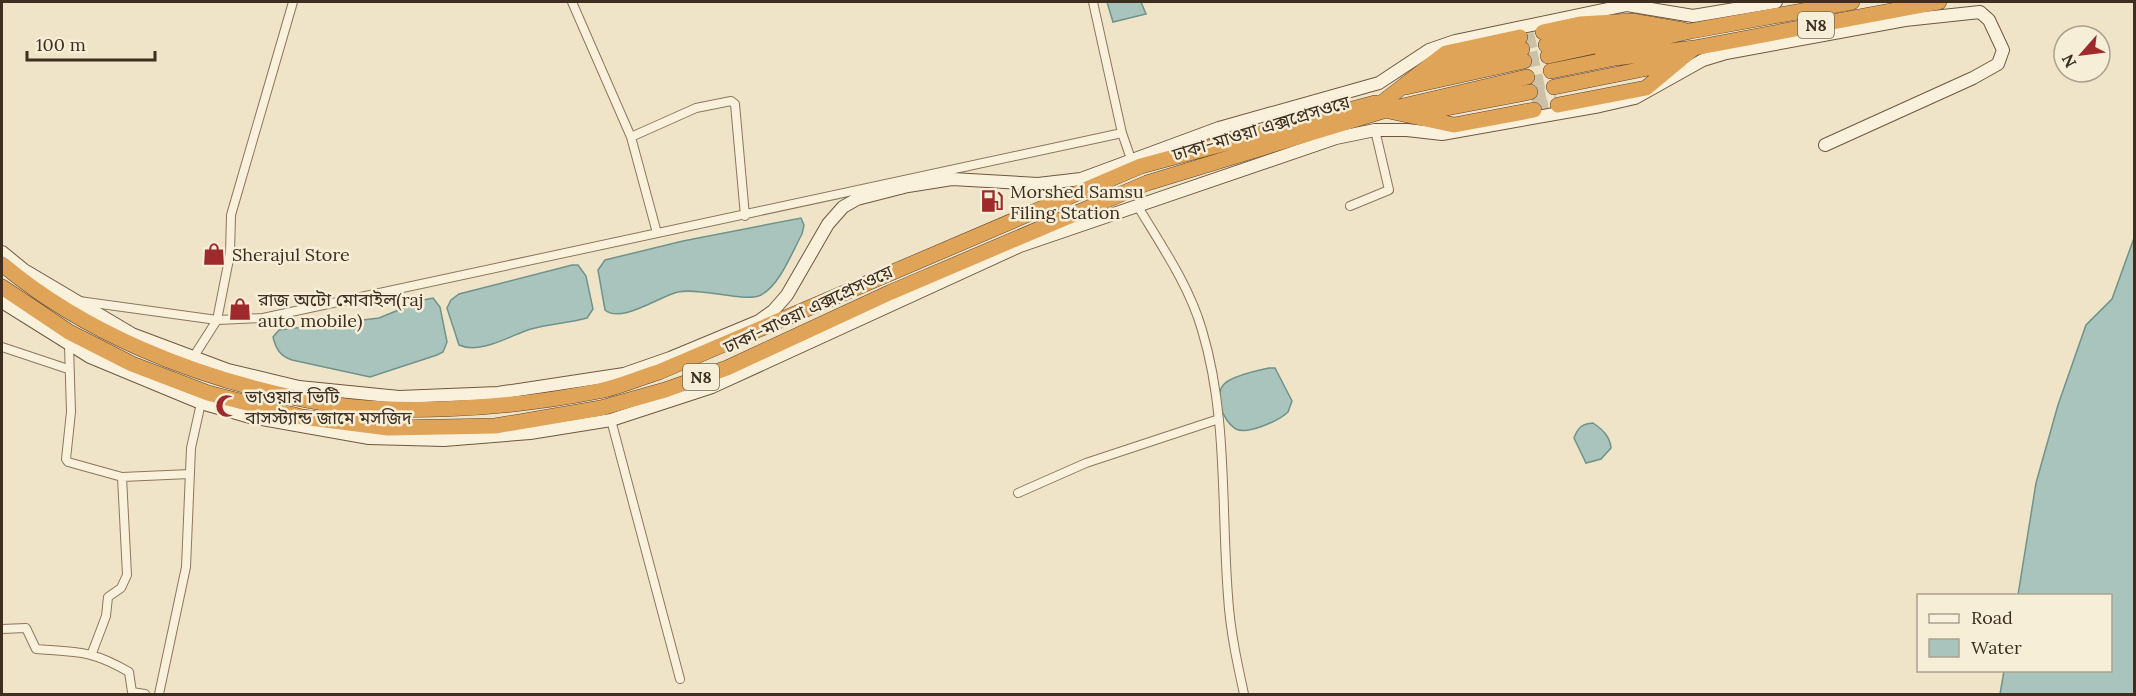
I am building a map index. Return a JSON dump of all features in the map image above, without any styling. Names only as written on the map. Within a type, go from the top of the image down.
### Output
[{"type":"highway","name":"N8","points":[[1550,68],[1691,31],[1852,2]]},
{"type":"highway","name":"N8","points":[[1550,68],[1676,63],[1939,2]]},
{"type":"highway","name":"N8","points":[[1550,68],[1580,24],[1632,21],[1691,31]]},
{"type":"highway","name":"N8","points":[[1550,68],[1662,26]]},
{"type":"highway","name":"N8","points":[[1550,68],[1662,26]]},
{"type":"highway","name":"N8","points":[[1550,68],[1615,58],[1676,63]]},
{"type":"highway","name":"N8","points":[[1550,68],[1676,63]]},
{"type":"highway","name":"ঢাকা-মাওয়া এক্সপ্রেসওয়ে","points":[[1394,110],[1406,84],[1431,64],[1527,73]]},
{"type":"highway","name":"ঢাকা-মাওয়া এক্সপ্রেসওয়ে","points":[[1406,84],[1527,73]]},
{"type":"highway","name":"ঢাকা-মাওয়া এক্সপ্রেসওয়ে","points":[[2,287],[69,332],[132,364],[208,393],[302,417],[388,428],[495,426],[601,408],[716,372],[891,292],[1147,183],[1527,73]]},
{"type":"highway","name":"ঢাকা-মাওয়া এক্সপ্রেসওয়ে","points":[[2,264],[78,316],[141,348],[208,375],[297,399],[379,408],[492,406],[600,391],[659,372],[1141,166],[1394,110],[1527,73]]},
{"type":"highway","name":"ঢাকা-মাওয়া এক্সপ্রেসওয়ে","points":[[1394,110],[1433,121],[1527,73]]},
{"type":"street","points":[[194,356],[217,320],[230,254],[231,215],[293,2]]},
{"type":"street","points":[[572,2],[631,137],[657,233]]},
{"type":"street","points":[[1093,2],[1122,133],[1131,159]]},
{"type":"street","points":[[2,252],[24,270],[132,334],[228,370],[299,387],[399,397],[498,393],[624,374],[741,329],[773,311],[800,275],[828,224],[843,207],[857,199],[908,186],[952,179],[1038,184],[1063,182],[1107,170],[1131,159],[1219,128],[1379,83],[1428,50],[1455,41],[1627,6],[1693,16],[1745,4],[1776,2]]},
{"type":"street","points":[[2,302],[90,357],[201,403],[250,417],[369,438],[444,440],[530,433],[611,420],[712,387],[1020,246],[1336,138],[1375,130],[1407,130],[1442,135],[1479,129],[1635,98],[1703,60],[1726,53],[1905,20],[1980,12],[1989,20],[2003,50],[1998,64],[1973,78],[1825,145]]},
{"type":"street","points":[[631,137],[696,108],[734,101],[745,216]]},
{"type":"street","points":[[1350,206],[1389,190],[1375,130]]},
{"type":"street","points":[[73,300],[217,320],[263,318],[453,279],[1122,133]]},
{"type":"street","points":[[1137,205],[1184,283],[1202,330],[1219,419],[1228,597],[1233,644],[1244,694]]},
{"type":"street","points":[[69,345],[71,412],[67,461],[122,477],[190,474]]},
{"type":"street","points":[[2,347],[68,369]]},
{"type":"street","points":[[159,694],[186,567],[191,448],[201,403]]},
{"type":"street","points":[[1018,493],[1086,463],[1219,419]]},
{"type":"street","points":[[611,420],[680,679]]},
{"type":"street","points":[[93,653],[106,616],[108,597],[121,588],[127,574],[122,477]]},
{"type":"street","points":[[2,629],[26,628],[36,649],[93,653],[129,672],[132,692],[146,694]]},
{"type":"water","points":[[1107,2],[1141,2],[1146,14],[1113,22]]},
{"type":"water","points":[[801,218],[804,225],[802,234],[790,259],[774,284],[761,295],[745,297],[688,291],[670,294],[630,312],[621,314],[605,310],[598,270],[605,260],[683,241]]},
{"type":"water","points":[[2134,238],[2134,694],[2000,694],[2004,672],[2112,672],[2112,594],[2018,594],[2036,483],[2058,405],[2086,325],[2112,299]]},
{"type":"water","points":[[578,265],[586,276],[593,309],[587,318],[531,329],[486,346],[476,348],[459,345],[447,308],[451,300],[459,294]]},
{"type":"water","points":[[433,298],[440,307],[447,342],[443,352],[370,377],[292,360],[279,352],[273,337],[279,330],[379,318]]},
{"type":"water","points":[[1275,368],[1292,401],[1288,412],[1256,428],[1236,429],[1226,420],[1220,406],[1219,398],[1223,386],[1238,376]]},
{"type":"water","points":[[1593,423],[1605,433],[1611,448],[1601,459],[1586,463],[1574,438],[1581,427]]},
{"type":"tunnel","points":[[1521,43],[1545,37]]},
{"type":"tunnel","points":[[1524,61],[1548,56]]},
{"type":"tunnel","points":[[1529,84],[1553,79]]},
{"type":"tunnel","points":[[1531,98],[1555,93]]},
{"type":"tunnel","points":[[1534,110],[1558,105]]},
{"type":"place","name":"Morshed Samsu Filing Station","points":[[992,201]]},
{"type":"place","name":"Sherajul Store","points":[[214,254]]},
{"type":"place","name":"রাজ অটো মোবাইল(raj auto mobile)","points":[[240,309]]},
{"type":"place","name":"ভাওয়ার ভিটি বাসস্ট্যান্ড জামে মসজিদ","points":[[227,406]]}]
